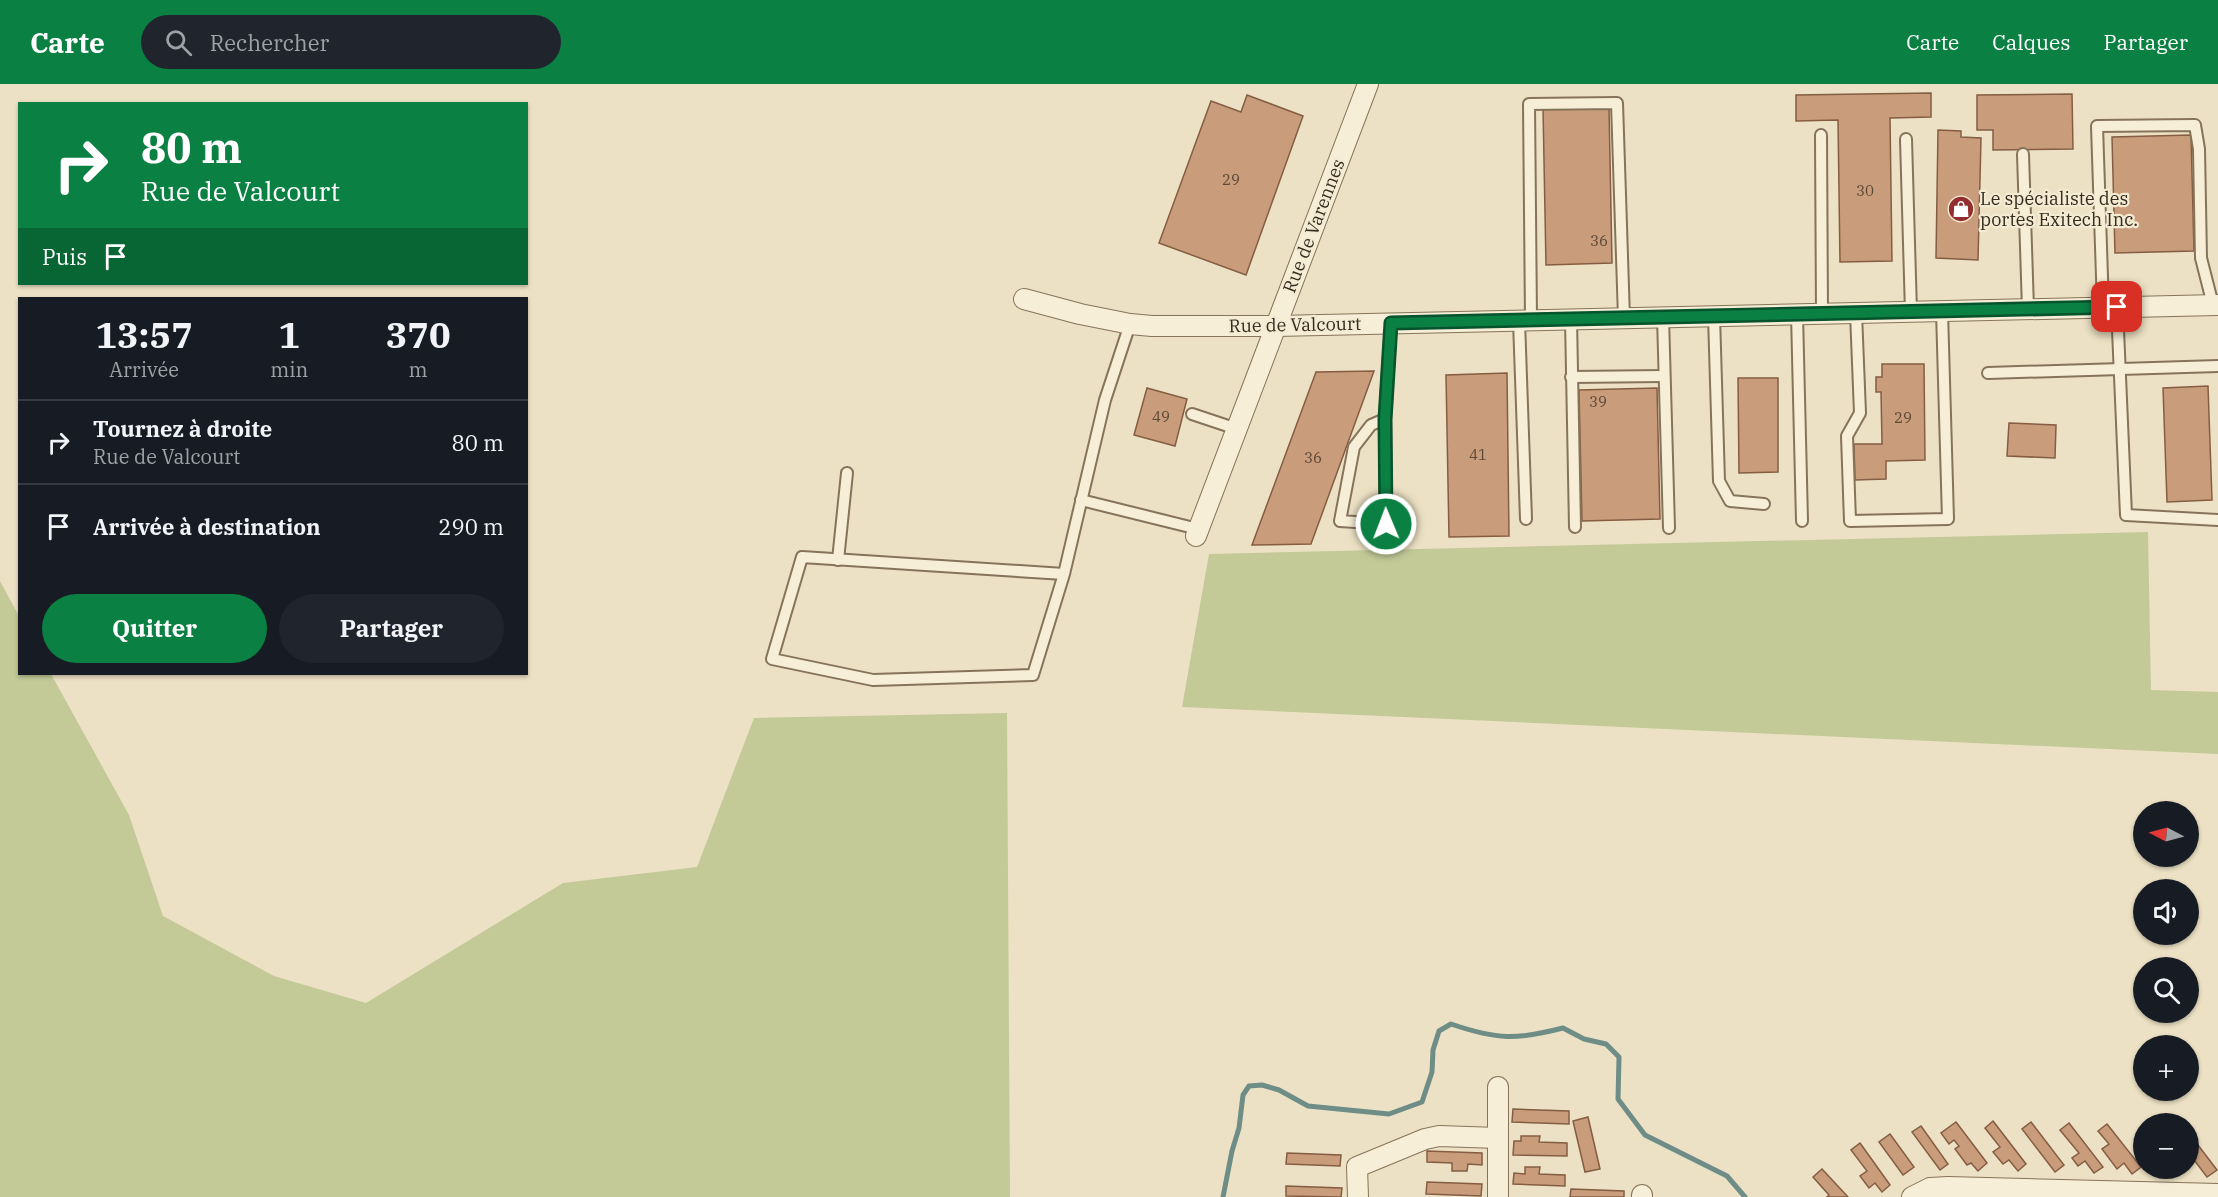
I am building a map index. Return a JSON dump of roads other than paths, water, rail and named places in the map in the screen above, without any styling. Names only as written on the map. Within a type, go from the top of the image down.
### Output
[{"type":"street","name":"Rue de Varennes","points":[[1197,532],[1368,84]]},
{"type":"street","name":"Rue de Valcourt","points":[[1024,298],[1080,314],[1130,324],[1161,326],[1276,326],[2216,305]]},
{"type":"street","points":[[1498,1087],[1498,1197]]},
{"type":"street","points":[[1358,1197],[1358,1167],[1425,1139],[1452,1135],[1498,1138]]},
{"type":"street","points":[[1912,1197],[1930,1188],[1948,1187],[2218,1194]]},
{"type":"lane","points":[[1526,519],[1525,320],[1529,104],[1617,103],[1624,318]]},
{"type":"lane","points":[[2216,305],[2201,258],[2199,149],[2195,125],[2097,126],[2110,307],[2120,368],[2126,514],[2218,520]]},
{"type":"lane","points":[[1821,135],[1821,314]]},
{"type":"lane","points":[[1906,138],[1911,312]]},
{"type":"lane","points":[[2023,154],[2028,309]]},
{"type":"lane","points":[[1856,313],[1860,413],[1847,436],[1850,521],[1948,519],[1941,311]]},
{"type":"lane","points":[[1797,314],[1802,521]]},
{"type":"lane","points":[[1714,316],[1719,481],[1730,501],[1764,504]]},
{"type":"lane","points":[[1663,317],[1669,528]]},
{"type":"lane","points":[[1571,319],[1575,527]]},
{"type":"lane","points":[[1385,419],[1371,425],[1354,447],[1340,521],[1386,524],[1385,419],[1391,323]]},
{"type":"lane","points":[[1064,574],[802,557],[772,659],[873,680],[1033,675],[1064,574],[1105,400],[1130,324]]},
{"type":"lane","points":[[1988,373],[2218,366]]},
{"type":"lane","points":[[1571,377],[1664,376]]},
{"type":"lane","points":[[1192,414],[1237,429]]},
{"type":"lane","points":[[838,560],[847,473]]},
{"type":"lane","points":[[1082,500],[1197,532]]},
{"type":"waterway","points":[[1223,1197],[1239,1128],[1243,1095],[1249,1086],[1262,1085],[1279,1090],[1308,1106],[1389,1114],[1422,1102],[1432,1072],[1433,1050],[1439,1031],[1451,1024],[1482,1033],[1507,1036],[1532,1035],[1563,1028],[1584,1039],[1606,1044],[1619,1057],[1618,1099],[1645,1135],[1727,1176],[1745,1197]]},
{"type":"place","name":"Le spécialiste des portes Exitech Inc.","points":[[1961,209]]}]
